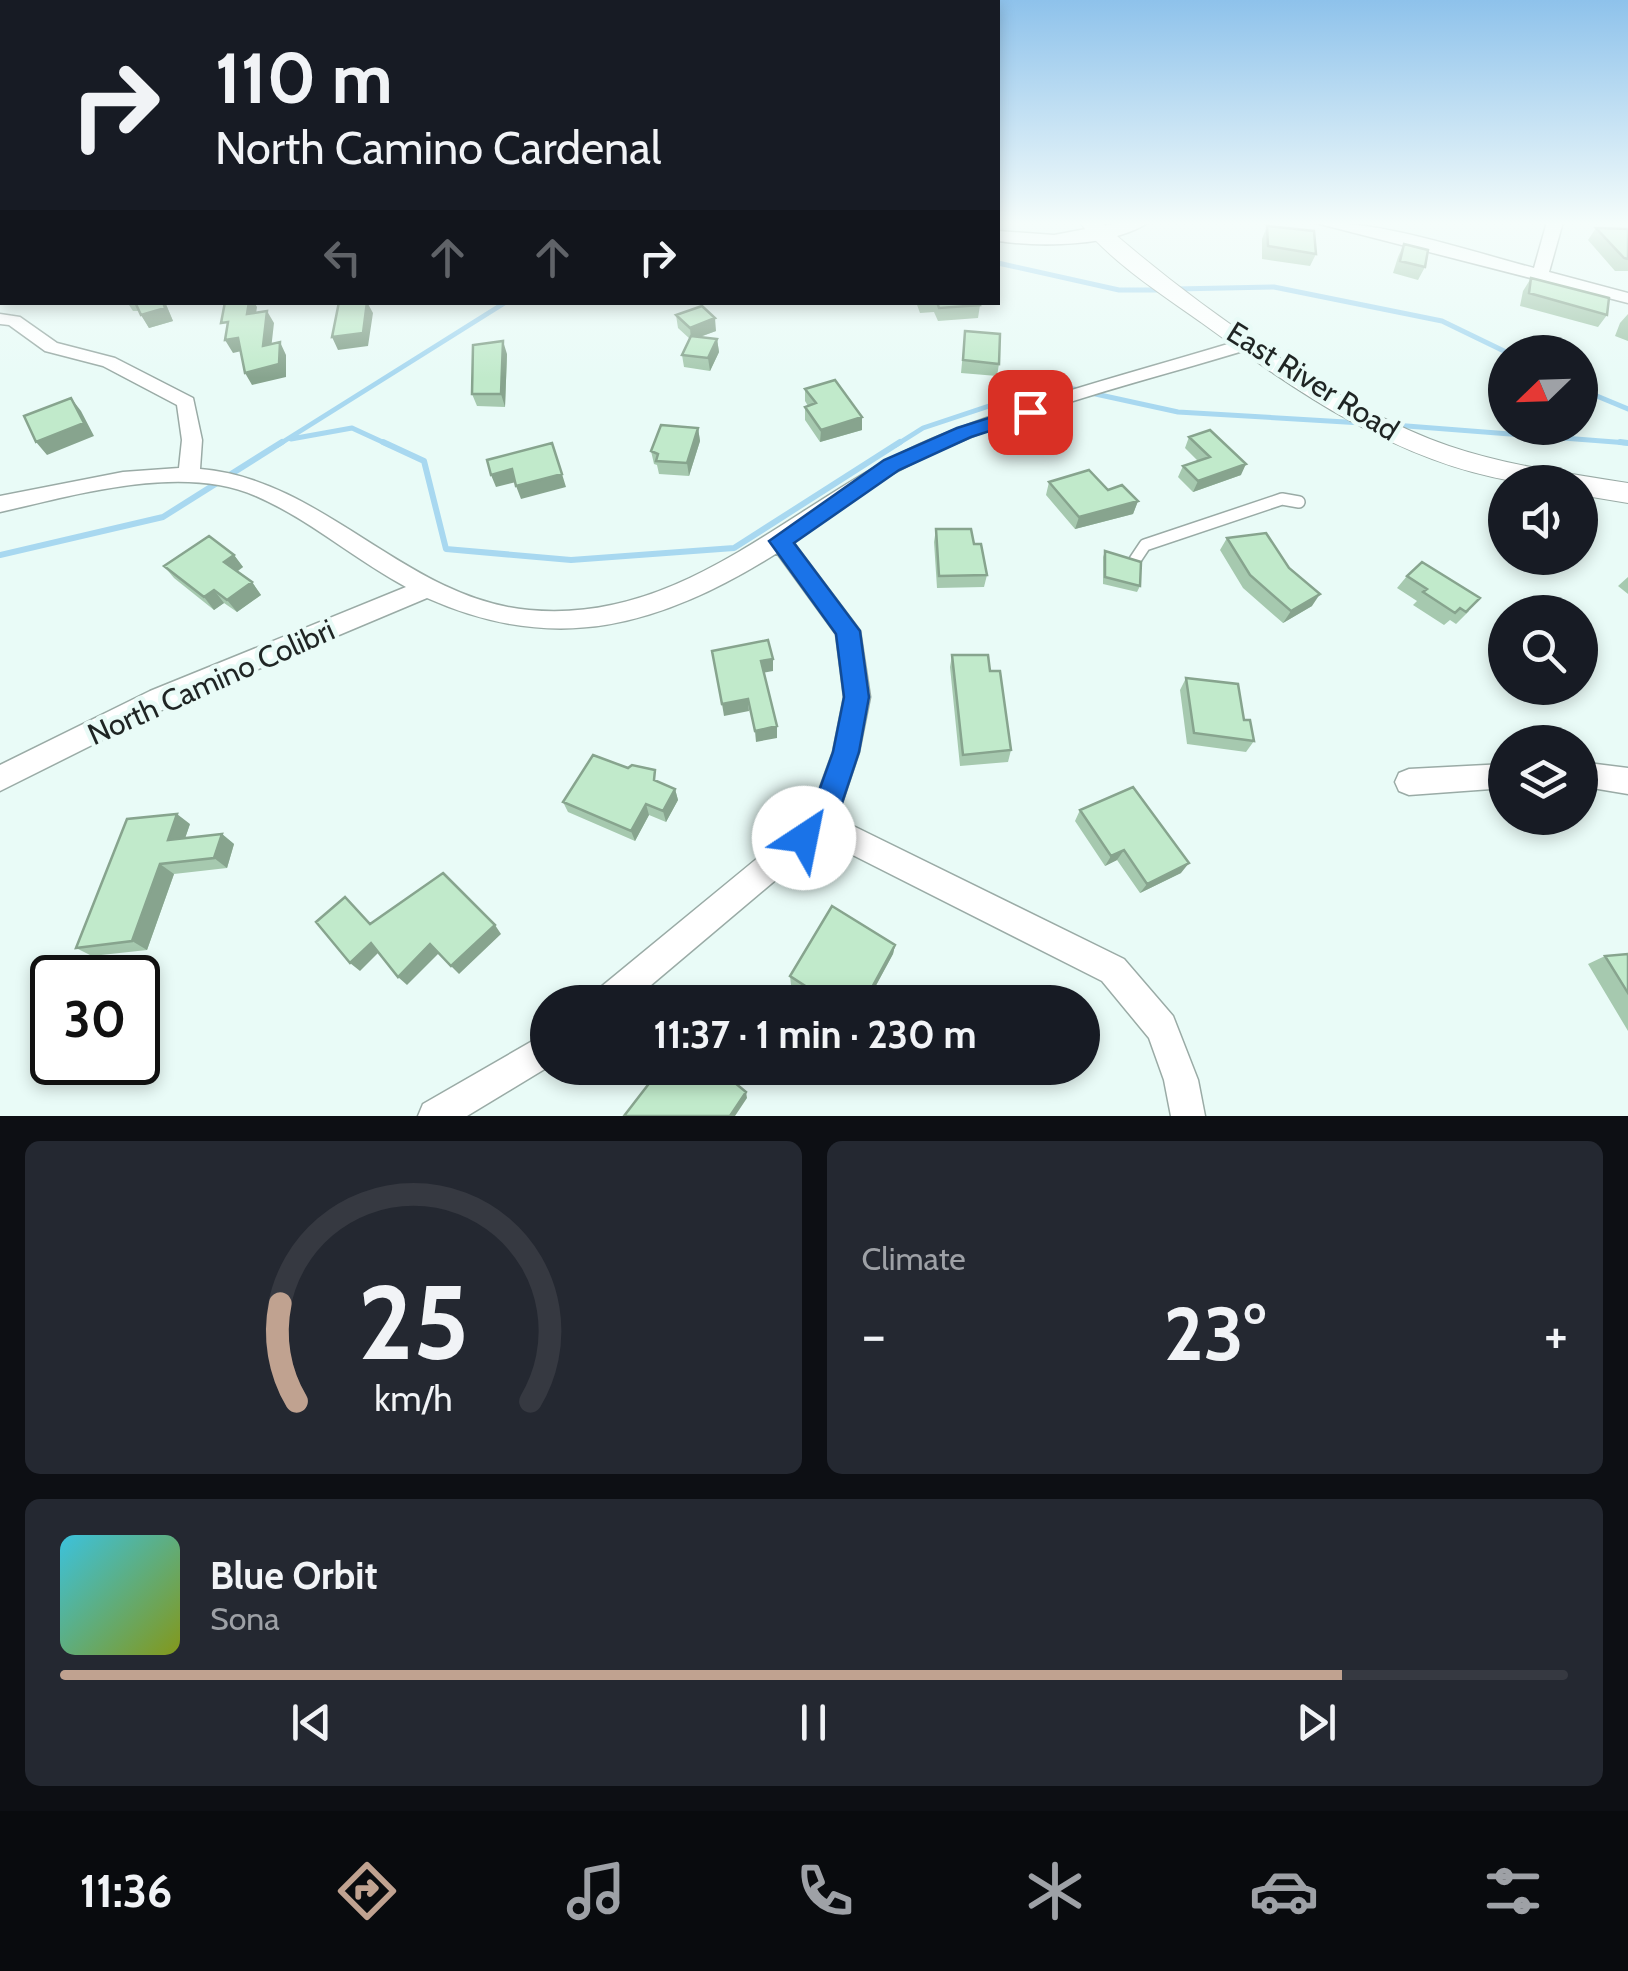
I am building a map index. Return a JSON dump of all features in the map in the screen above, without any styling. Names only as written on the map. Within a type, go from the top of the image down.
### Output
[{"type":"street","name":"East River Road","points":[[1156,274],[1246,344],[1381,426],[1422,446],[1488,467]]},
{"type":"street","points":[[1537,274],[1628,298]]},
{"type":"street","points":[[0,319],[14,322],[51,347],[109,362],[186,402],[192,440],[189,475]]},
{"type":"street","points":[[0,504],[95,485],[189,475],[247,484],[290,504],[424,590],[481,610],[558,621],[630,610],[706,585],[780,541],[892,465],[964,432],[1246,344]]},
{"type":"street","points":[[1598,488],[1628,493]]},
{"type":"street","points":[[627,985],[821,824],[846,752],[856,697],[848,631],[780,541]]},
{"type":"street","name":"North Camino Colibri","points":[[0,779],[159,699],[424,590]]},
{"type":"street","points":[[1409,782],[1488,777]]},
{"type":"street","points":[[1598,777],[1628,781]]},
{"type":"street","points":[[821,824],[1114,970],[1161,1028],[1181,1080],[1188,1116]]},
{"type":"street","points":[[435,1116],[530,1059]]},
{"type":"lane","points":[[1135,560],[1145,545],[1282,499],[1298,502]]},
{"type":"building","points":[[1531,278],[1609,298],[1607,315],[1529,293]]},
{"type":"building","points":[[136,305],[164,305],[165,308],[141,315]]},
{"type":"building","points":[[224,305],[248,305],[247,314],[267,311],[263,346],[280,342],[279,364],[245,373],[238,338],[225,340],[228,322],[221,323]]},
{"type":"building","points":[[338,305],[367,305],[363,333],[332,337]]},
{"type":"building","points":[[938,305],[980,305],[939,308]]},
{"type":"building","points":[[702,306],[715,318],[690,328],[676,315]]},
{"type":"building","points":[[965,331],[1000,334],[999,364],[963,360]]},
{"type":"building","points":[[691,336],[717,339],[708,358],[682,355]]},
{"type":"building","points":[[503,341],[501,394],[472,394],[473,345]]},
{"type":"building","points":[[835,380],[862,417],[821,430],[805,407],[816,403],[805,389]]},
{"type":"building","points":[[71,398],[84,423],[36,442],[24,416]]},
{"type":"building","points":[[661,425],[698,428],[687,463],[656,461],[658,454],[651,451]]},
{"type":"building","points":[[1210,430],[1246,464],[1198,481],[1183,466],[1210,457],[1189,437]]},
{"type":"building","points":[[552,443],[562,474],[516,486],[512,469],[491,475],[487,460]]},
{"type":"building","points":[[1089,470],[1108,490],[1122,485],[1138,501],[1079,517],[1049,482]]},
{"type":"building","points":[[936,529],[971,529],[974,544],[981,544],[987,575],[939,576]]},
{"type":"building","points":[[1266,533],[1289,568],[1320,594],[1291,611],[1250,575],[1227,538]]},
{"type":"building","points":[[209,536],[234,555],[224,562],[252,582],[227,600],[214,590],[204,597],[164,566]]},
{"type":"building","points":[[1105,551],[1141,562],[1140,586],[1105,577]]},
{"type":"building","points":[[1422,562],[1480,598],[1466,612],[1460,608],[1455,613],[1407,576]]},
{"type":"building","points":[[768,640],[773,659],[761,661],[777,726],[755,731],[748,699],[722,704],[712,651]]},
{"type":"building","points":[[952,655],[988,655],[990,671],[1000,671],[1011,750],[963,755]]},
{"type":"building","points":[[1186,678],[1238,684],[1244,720],[1250,720],[1254,741],[1194,733]]},
{"type":"building","points":[[593,755],[628,768],[632,765],[655,770],[654,780],[675,789],[663,811],[646,804],[631,831],[563,802]]},
{"type":"building","points":[[1133,787],[1189,863],[1147,884],[1124,850],[1111,856],[1080,810]]},
{"type":"building","points":[[177,814],[168,840],[222,834],[214,858],[160,864],[132,941],[76,948],[127,819]]},
{"type":"building","points":[[443,873],[495,925],[451,966],[430,944],[398,977],[371,943],[350,963],[316,922],[345,897],[370,924]]},
{"type":"building","points":[[832,906],[895,945],[873,985],[804,985],[790,976]]},
{"type":"building","points":[[1628,954],[1628,993],[1605,956]]},
{"type":"building","points":[[648,1085],[738,1085],[746,1092],[730,1116],[624,1116]]},
{"type":"waterway","points":[[1048,274],[1119,290],[1158,290]]},
{"type":"waterway","points":[[1176,289],[1274,287],[1442,321],[1488,343]]},
{"type":"waterway","points":[[278,445],[501,305]]},
{"type":"waterway","points":[[896,445],[923,428],[1052,385],[1079,390]]},
{"type":"waterway","points":[[1091,393],[1178,412],[1362,423]]},
{"type":"waterway","points":[[1598,396],[1628,409]]},
{"type":"waterway","points":[[1394,425],[1628,443],[1620,442]]},
{"type":"waterway","points":[[291,439],[352,428],[389,445]]},
{"type":"waterway","points":[[0,555],[163,517],[282,442]]},
{"type":"waterway","points":[[383,442],[424,461],[446,549],[571,560],[734,548],[900,442]]},
{"type":"route","points":[[804,838],[821,824],[846,752],[856,697],[848,631],[780,541],[892,465],[964,432],[1030,412]]}]
